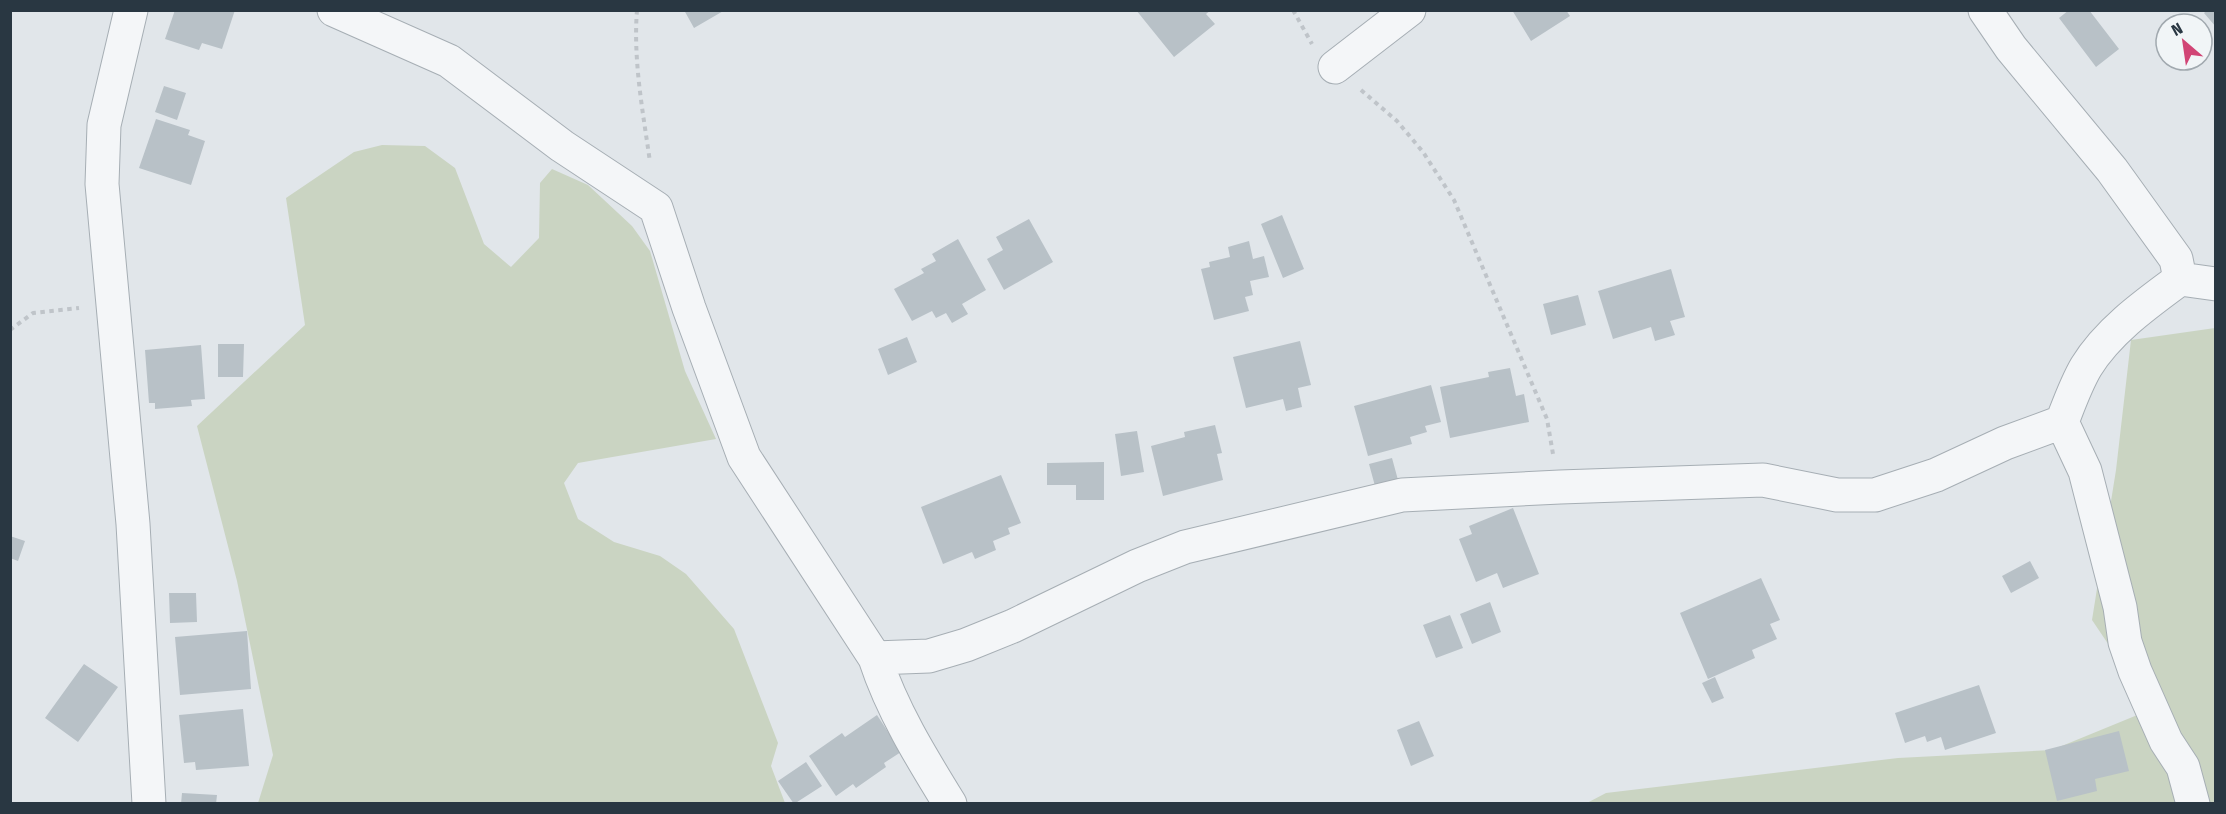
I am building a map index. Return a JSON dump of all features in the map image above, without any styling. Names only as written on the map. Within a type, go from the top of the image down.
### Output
[{"type":"street","points":[[131,10],[104,125],[102,184],[133,524],[149,804]]},
{"type":"street","points":[[334,10],[356,22],[449,61],[562,146],[656,208],[689,308],[744,457],[875,658],[884,684],[922,758],[950,804]]},
{"type":"street","points":[[1335,68],[1409,10]]},
{"type":"street","points":[[1985,10],[2011,48],[2119,179],[2176,260],[2180,279]]},
{"type":"street","points":[[875,658],[929,656],[966,645],[1013,626],[1137,566],[1185,547],[1402,495],[1763,480],[1838,495],[1875,495],[1936,475],[2005,443],[2062,422],[2084,369],[2100,346],[2146,303],[2180,279],[2216,284]]},
{"type":"street","points":[[2062,422],[2085,471],[2120,608],[2125,642],[2134,671],[2166,741],[2183,767],[2193,804]]},
{"type":"path","points":[[637,10],[635,36],[639,78],[656,208]]},
{"type":"path","points":[[1293,10],[1318,53],[1397,121],[1423,152],[1454,200],[1547,419],[1560,487]]},
{"type":"path","points":[[10,330],[33,313],[112,305]]},
{"type":"green space","points":[[382,145],[425,146],[455,168],[484,244],[511,267],[539,238],[540,183],[552,169],[588,185],[632,226],[650,251],[685,371],[716,439],[578,463],[564,483],[578,519],[614,542],[660,556],[686,574],[734,629],[778,743],[771,766],[785,803],[258,803],[273,755],[237,581],[197,426],[305,325],[286,198],[354,152]]},
{"type":"green space","points":[[2215,328],[2215,803],[1585,804],[1606,793],[1898,758],[2052,750],[2152,709],[2092,620],[2116,470],[2131,340]]},
{"type":"building","points":[[175,10],[235,10],[222,49],[202,43],[199,50],[165,39]]},
{"type":"building","points":[[684,10],[725,10],[694,28]]},
{"type":"building","points":[[1136,10],[1211,10],[1206,14],[1215,24],[1174,57]]},
{"type":"building","points":[[1512,10],[1566,10],[1570,16],[1531,41]]},
{"type":"building","points":[[2069,10],[2089,10],[2119,49],[2096,67],[2059,18]]},
{"type":"building","points":[[2216,10],[2216,27],[2214,12],[2205,12]]},
{"type":"building","points":[[164,86],[186,93],[177,120],[155,112]]},
{"type":"building","points":[[156,119],[190,130],[188,135],[205,141],[191,185],[139,168]]},
{"type":"building","points":[[1282,215],[1304,269],[1283,278],[1261,224]]},
{"type":"building","points":[[1029,219],[1053,262],[1004,290],[987,259],[1003,250],[996,237]]},
{"type":"building","points":[[958,239],[986,290],[962,304],[968,314],[952,323],[946,313],[936,318],[932,311],[912,321],[894,289],[924,273],[921,269],[936,261],[932,254]]},
{"type":"building","points":[[1249,241],[1253,259],[1264,256],[1269,277],[1250,281],[1253,295],[1245,297],[1249,311],[1214,320],[1201,269],[1210,267],[1209,262],[1230,257],[1228,247]]},
{"type":"building","points":[[1671,269],[1685,317],[1670,321],[1675,335],[1655,341],[1651,327],[1613,339],[1598,291]]},
{"type":"building","points":[[1578,295],[1586,325],[1551,335],[1543,304]]},
{"type":"building","points":[[907,337],[917,362],[888,375],[878,349]]},
{"type":"building","points":[[1300,341],[1311,385],[1298,388],[1302,407],[1286,411],[1283,399],[1246,408],[1233,357]]},
{"type":"building","points":[[218,344],[244,344],[243,377],[218,377]]},
{"type":"building","points":[[201,345],[205,399],[191,400],[192,406],[155,409],[155,403],[149,403],[145,350]]},
{"type":"building","points":[[1510,368],[1516,396],[1524,394],[1529,422],[1450,438],[1440,387],[1489,377],[1488,372]]},
{"type":"building","points":[[1431,385],[1441,422],[1425,426],[1427,432],[1410,437],[1412,444],[1368,456],[1354,406]]},
{"type":"building","points":[[1215,425],[1222,453],[1217,454],[1223,480],[1163,496],[1151,446],[1185,437],[1184,432]]},
{"type":"building","points":[[1137,431],[1144,472],[1121,476],[1115,434]]},
{"type":"building","points":[[1392,458],[1398,480],[1375,486],[1369,464]]},
{"type":"building","points":[[1104,462],[1104,500],[1076,500],[1076,485],[1047,485],[1047,463]]},
{"type":"building","points":[[1001,475],[1021,523],[1008,528],[1010,534],[993,541],[996,550],[975,559],[972,552],[943,564],[921,507]]},
{"type":"building","points":[[1513,508],[1539,574],[1503,588],[1497,573],[1476,582],[1459,539],[1472,534],[1469,526]]},
{"type":"building","points":[[10,536],[25,541],[18,561],[10,558]]},
{"type":"building","points":[[2030,561],[2039,578],[2011,593],[2002,576]]},
{"type":"building","points":[[1761,578],[1780,620],[1770,624],[1777,639],[1752,650],[1755,658],[1708,679],[1680,613]]},
{"type":"building","points":[[169,593],[196,593],[197,622],[170,623]]},
{"type":"building","points":[[1490,602],[1501,632],[1472,644],[1460,614]]},
{"type":"building","points":[[1450,615],[1463,648],[1436,658],[1423,625]]},
{"type":"building","points":[[247,631],[251,689],[180,695],[175,637]]},
{"type":"building","points":[[84,664],[118,687],[78,742],[45,718]]},
{"type":"building","points":[[1715,677],[1724,698],[1712,703],[1702,683]]},
{"type":"building","points":[[1979,685],[1996,733],[1945,750],[1941,737],[1927,742],[1925,736],[1905,743],[1895,713]]},
{"type":"building","points":[[243,709],[249,766],[196,770],[195,762],[184,763],[179,715]]},
{"type":"building","points":[[877,715],[901,752],[884,763],[886,767],[856,788],[853,784],[836,796],[809,756],[842,733],[845,737]]},
{"type":"building","points":[[1419,721],[1434,756],[1411,766],[1397,730]]},
{"type":"building","points":[[2119,731],[2129,771],[2095,779],[2097,791],[2057,801],[2045,750]]},
{"type":"building","points":[[806,762],[822,786],[794,804],[778,781]]},
{"type":"building","points":[[182,793],[217,795],[216,804],[181,804]]}]
